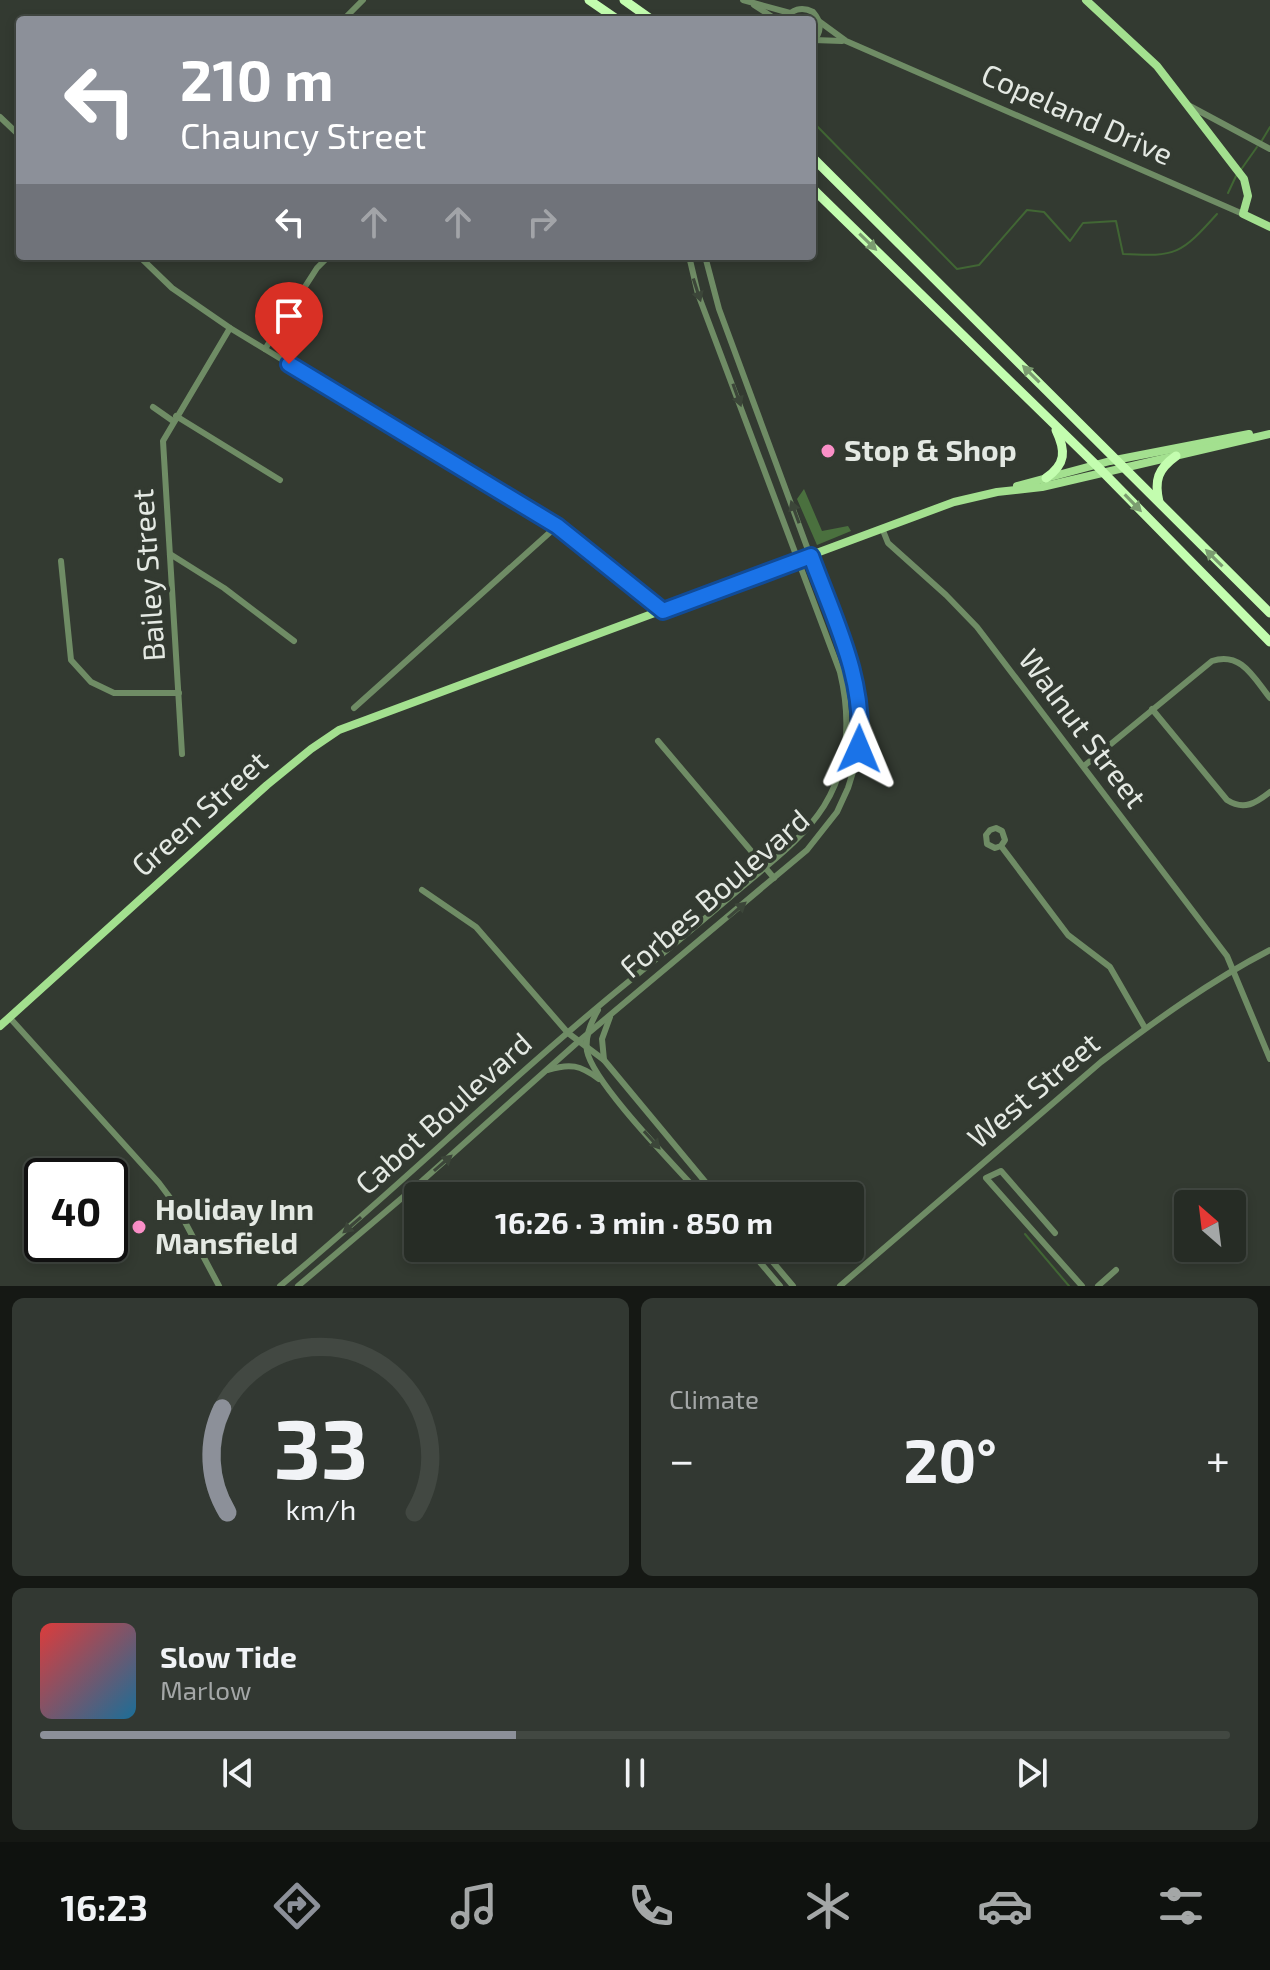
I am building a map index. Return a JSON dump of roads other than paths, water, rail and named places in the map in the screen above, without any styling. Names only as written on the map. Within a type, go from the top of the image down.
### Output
[{"type":"highway","points":[[589,0],[612,16]]},
{"type":"highway","points":[[624,0],[646,16]]},
{"type":"highway","points":[[816,161],[1270,613]]},
{"type":"highway","points":[[816,192],[1096,465],[1270,642]]},
{"type":"highway","points":[[1046,478],[1060,465],[1065,452],[1053,424]]},
{"type":"highway","points":[[1159,502],[1156,484],[1159,471],[1176,456]]},
{"type":"main road","name":"Copeland Drive","points":[[1086,0],[1147,55],[1188,105],[1238,171],[1248,196],[1243,214],[1270,227]]},
{"type":"main road","points":[[997,492],[1117,460],[1270,432]]},
{"type":"main road","points":[[997,492],[1042,487],[1105,474],[1270,432]]},
{"type":"main road","name":"Green Street","points":[[0,1026],[267,785],[315,746],[350,725],[954,502],[997,492]]},
{"type":"street","points":[[347,16],[363,0]]},
{"type":"street","points":[[743,0],[790,13],[806,9],[816,16]]},
{"type":"street","points":[[751,3],[771,16]]},
{"type":"street","points":[[816,16],[846,41]]},
{"type":"street","points":[[816,37],[820,22]]},
{"type":"street","points":[[816,41],[846,41]]},
{"type":"street","name":"Copeland Drive","points":[[846,41],[1243,214]]},
{"type":"street","points":[[1188,105],[1270,149]]},
{"type":"street","points":[[0,117],[16,132]]},
{"type":"street","points":[[143,260],[172,288],[230,328],[557,526],[663,611]]},
{"type":"street","points":[[317,268],[320,260]]},
{"type":"street","points":[[265,349],[325,260]]},
{"type":"street","name":"Forbes Boulevard","points":[[587,1047],[599,1006],[803,834],[825,805],[840,770],[846,744],[846,701],[840,672],[698,294],[690,260]]},
{"type":"street","name":"Forbes Boulevard","points":[[604,1060],[602,1039],[612,1013],[807,850],[837,812],[848,788],[859,749],[860,704],[855,677],[719,309],[706,260]]},
{"type":"street","name":"Bailey Street","points":[[182,754],[163,441],[230,328]]},
{"type":"street","points":[[153,407],[280,480]]},
{"type":"street","points":[[354,708],[557,526]]},
{"type":"street","name":"Walnut Street","points":[[882,528],[893,548],[977,627],[1200,919],[1234,969],[1270,1059]]},
{"type":"street","points":[[170,554],[224,588],[294,641]]},
{"type":"street","points":[[61,561],[71,660],[91,682],[114,693],[179,693]]},
{"type":"street","points":[[1084,766],[1208,663],[1224,657],[1240,662],[1270,698]]},
{"type":"street","points":[[1152,709],[1227,800],[1244,806],[1255,803],[1270,792]]},
{"type":"street","points":[[658,741],[774,878]]},
{"type":"street","points":[[1001,846],[1068,935],[1110,967],[1145,1028]]},
{"type":"street","points":[[422,890],[480,932],[568,1033],[604,1060],[705,1182]]},
{"type":"street","name":"West Street","points":[[840,1286],[1060,1096],[1145,1028],[1234,969],[1270,950]]},
{"type":"street","name":"Cabot Boulevard","points":[[280,1286],[599,1006]]},
{"type":"street","name":"Cabot Boulevard","points":[[298,1286],[612,1013]]},
{"type":"street","points":[[9,1017],[159,1183],[177,1207],[219,1286]]},
{"type":"street","points":[[587,1047],[593,1067],[604,1082],[690,1182]]},
{"type":"street","points":[[544,1071],[563,1065],[578,1065],[604,1082]]},
{"type":"street","points":[[977,1167],[1082,1286]]},
{"type":"street","points":[[986,1178],[1001,1171],[1055,1233]]},
{"type":"street","points":[[760,1262],[780,1286]]},
{"type":"street","points":[[773,1262],[793,1286]]},
{"type":"street","points":[[1098,1286],[1116,1270]]},
{"type":"waterway","points":[[816,125],[957,269],[979,265],[1027,210],[1044,212],[1070,241],[1083,223],[1116,221],[1123,254],[1141,255],[1177,250],[1195,238],[1217,214]]},
{"type":"waterway","points":[[1261,142],[1270,127]]},
{"type":"waterway","points":[[1240,171],[1257,147]]},
{"type":"waterway","points":[[1228,193],[1236,176]]},
{"type":"waterway","points":[[1025,1234],[1069,1286]]},
{"type":"place","name":"Stop & Shop","points":[[828,451]]},
{"type":"place","name":"Holiday Inn Mansfield","points":[[139,1227]]}]
